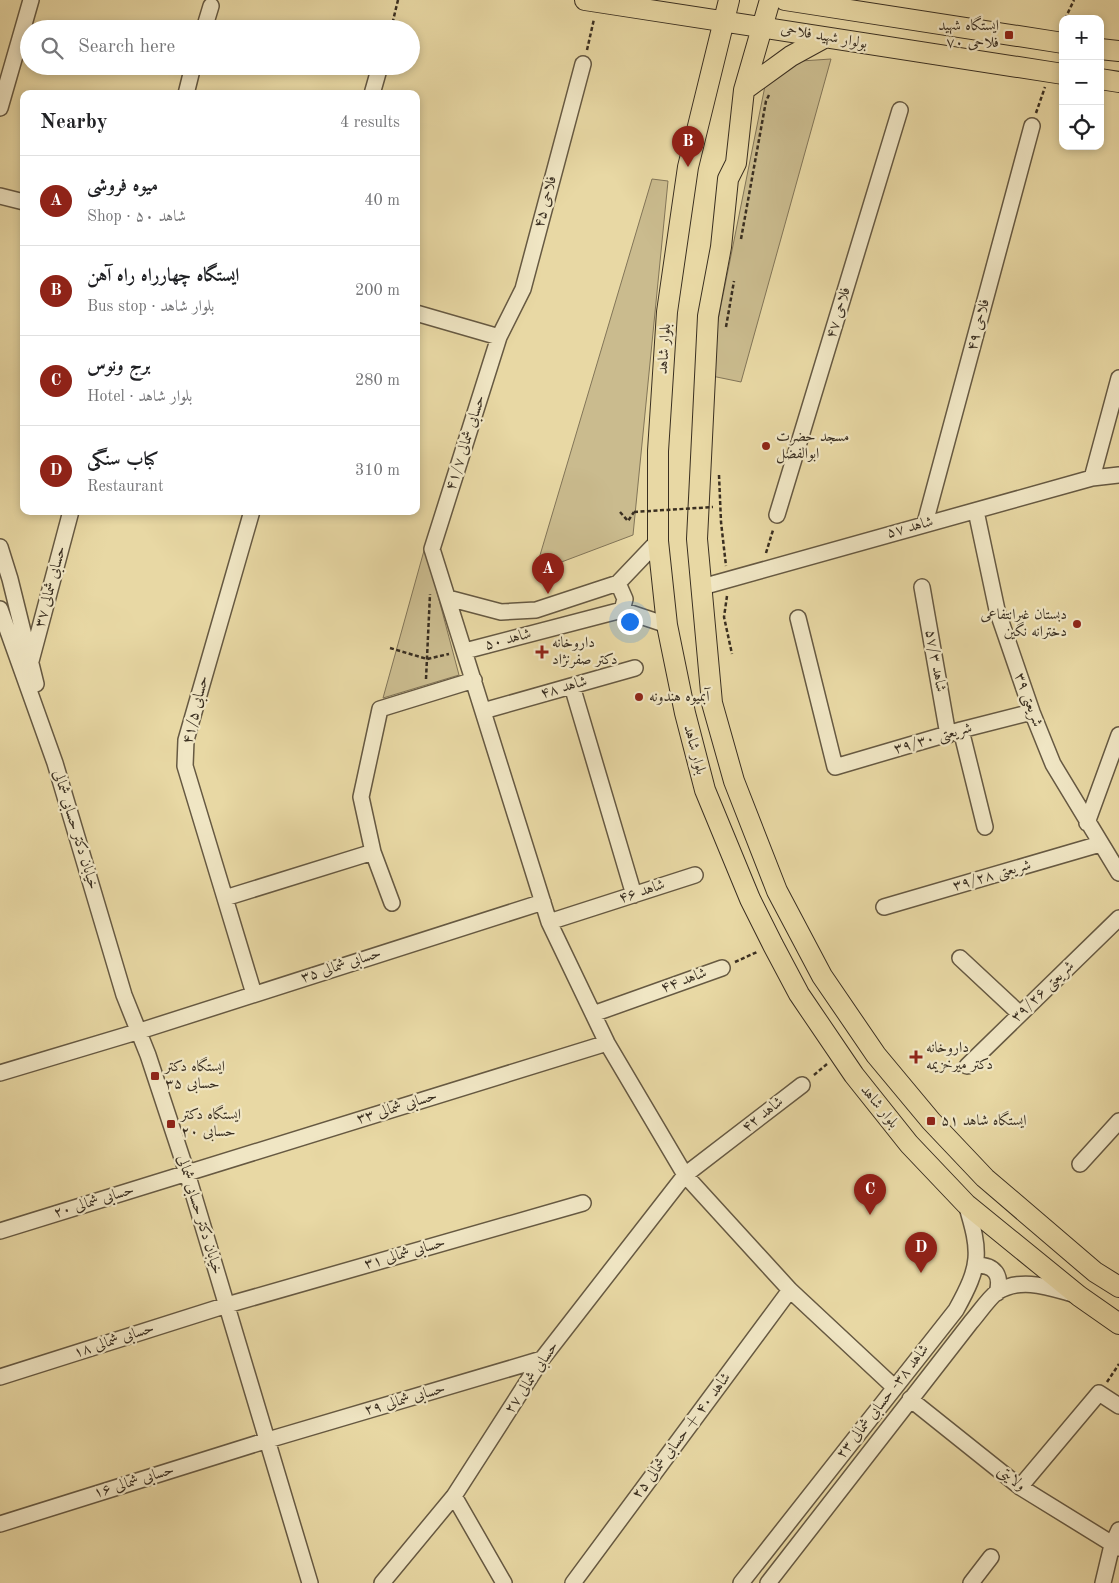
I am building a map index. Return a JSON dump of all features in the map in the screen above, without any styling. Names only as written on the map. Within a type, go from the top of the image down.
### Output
[{"type":"main road","name":"بلوار شاهد","points":[[729,0],[688,167],[668,312],[658,451],[658,541],[667,625],[685,713],[705,790],[750,899],[799,994],[854,1075],[909,1144],[966,1204],[1079,1296],[1119,1324]]},
{"type":"main road","name":"بلوار شاهد","points":[[770,0],[744,90],[736,163],[728,179],[721,247],[708,316],[697,539],[712,703],[734,781],[776,891],[822,976],[876,1055],[931,1121],[985,1178],[1095,1272],[1119,1287]]},
{"type":"main road","name":"بولوار شهید فلاحی","points":[[785,0],[809,2],[1059,42]]},
{"type":"main road","name":"بولوار شهید فلاحی","points":[[592,1],[1056,73]]},
{"type":"main road","points":[[744,90],[792,56],[824,38]]},
{"type":"main road","points":[[1104,49],[1119,51]]},
{"type":"main road","points":[[1104,80],[1119,82]]},
{"type":"street","points":[[25,20],[31,0]]},
{"type":"street","points":[[207,20],[211,6]]},
{"type":"street","points":[[0,108],[20,38]]},
{"type":"street","name":"فلاحی ۴۵","points":[[499,337],[523,288],[583,64]]},
{"type":"street","points":[[187,90],[191,75]]},
{"type":"street","points":[[373,90],[377,75]]},
{"type":"street","name":"فلاحی ۴۷","points":[[777,515],[900,110]]},
{"type":"street","name":"فلاحی ۴۹","points":[[925,523],[1032,126]]},
{"type":"street","points":[[0,196],[20,201]]},
{"type":"street","points":[[420,314],[499,337]]},
{"type":"street","name":"حسابی شمالی ۴۱/۷","points":[[448,598],[432,549],[499,337]]},
{"type":"street","points":[[1092,478],[1119,378]]},
{"type":"street","name":"شاهد ۵۷","points":[[702,586],[1092,478],[1119,475]]},
{"type":"street","name":"شریعتی ۳۹","points":[[976,511],[997,610],[1032,712],[1053,764],[1119,873]]},
{"type":"street","name":"حسابی شمالی ۳۷","points":[[30,662],[70,515]]},
{"type":"street","name":"حسابی ۴۱/۵","points":[[251,515],[186,740],[186,766],[254,994]]},
{"type":"street","name":"شاهد ۵۰","points":[[448,598],[501,612],[536,610],[618,583],[658,541]]},
{"type":"street","name":"خیابان دکتر حسابی شمالی","points":[[0,547],[4,572],[30,662],[54,763]]},
{"type":"street","points":[[618,583],[625,599],[622,610],[667,625]]},
{"type":"street","name":"شاهد ۵۷/۳","points":[[922,587],[955,732],[985,827]]},
{"type":"street","points":[[448,598],[550,922],[607,1043],[685,1175],[790,1290],[894,1387]]},
{"type":"street","name":"خیابان دکتر حسابی شمالی","points":[[0,608],[54,763],[124,995],[140,1031],[187,1173],[310,1583]]},
{"type":"street","name":"شاهد ۵۰","points":[[465,651],[622,610]]},
{"type":"street","name":"شریعتی ۳۹/۳۰","points":[[798,618],[835,767],[1032,712]]},
{"type":"street","name":"شاهد ۴۸","points":[[483,711],[635,668]]},
{"type":"street","points":[[392,903],[373,852],[361,797],[380,710],[474,680]]},
{"type":"street","points":[[572,686],[634,895]]},
{"type":"street","points":[[1087,823],[1119,735]]},
{"type":"street","name":"شریعتی ۳۹/۲۸","points":[[884,907],[1100,844]]},
{"type":"street","points":[[225,898],[373,852]]},
{"type":"street","name":"شاهد ۴۶","points":[[550,922],[695,875]]},
{"type":"street","name":"حسابی شمالی ۳۵","points":[[0,1073],[140,1031],[543,902]]},
{"type":"street","name":"شریعتی ۳۹/۲۶","points":[[967,1066],[1119,918]]},
{"type":"street","points":[[960,958],[1020,1014]]},
{"type":"street","name":"شاهد ۴۴","points":[[593,1014],[722,968]]},
{"type":"street","name":"حسابی شمالی ۳۳","points":[[187,1173],[607,1043]]},
{"type":"street","name":"شاهد ۴۲","points":[[685,1175],[802,1085]]},
{"type":"street","points":[[1080,1164],[1119,1121]]},
{"type":"street","name":"حسابی شمالی ۲۰","points":[[0,1231],[187,1173]]},
{"type":"street","name":"حسابی شمالی ۲۷","points":[[382,1583],[454,1496],[542,1359],[685,1175]]},
{"type":"street","name":"حسابی شمالی ۳۱","points":[[227,1305],[583,1204]]},
{"type":"street","name":"شاهد ۳۸- حسابی شمالی ۲۳","points":[[741,1583],[956,1310],[972,1281],[976,1265],[976,1237],[966,1204]]},
{"type":"street","points":[[976,1265],[987,1265],[996,1271],[1000,1282],[997,1293]]},
{"type":"street","name":"شاهد ۳۸- حسابی شمالی ۲۳","points":[[768,1583],[910,1399],[997,1293],[1019,1284],[1040,1284],[1079,1296]]},
{"type":"street","name":"شاهد ۴۰ + حسابی شمالی ۲۵","points":[[573,1583],[790,1290]]},
{"type":"street","name":"حسابی شمالی ۱۸","points":[[0,1377],[227,1305]]},
{"type":"street","name":"حسابی شمالی ۲۹","points":[[268,1440],[542,1359]]},
{"type":"street","points":[[1020,1488],[1099,1393],[1119,1406]]},
{"type":"street","name":"ولایتی","points":[[910,1399],[1020,1488],[1116,1547]]},
{"type":"street","name":"حسابی شمالی ۱۶","points":[[0,1524],[268,1440]]},
{"type":"street","points":[[454,1496],[504,1583]]},
{"type":"street","points":[[1103,1583],[1116,1547],[1119,1530]]},
{"type":"street","points":[[971,1583],[991,1558]]},
{"type":"path","points":[[393,20],[398,0]]},
{"type":"path","points":[[1067,15],[1074,0]]},
{"type":"path","points":[[583,64],[592,1]]},
{"type":"path","points":[[1032,126],[1056,73]]},
{"type":"path","points":[[741,240],[766,101],[772,89]]},
{"type":"path","points":[[725,333],[735,274]]},
{"type":"path","points":[[719,473],[720,522],[729,577],[724,617],[732,654]]},
{"type":"path","points":[[620,512],[628,521],[634,512],[713,507]]},
{"type":"path","points":[[761,569],[777,515]]},
{"type":"path","points":[[426,695],[430,585]]},
{"type":"path","points":[[390,648],[427,659],[465,651]]},
{"type":"path","name":"شاهد ۴۴","points":[[722,968],[774,945]]},
{"type":"path","points":[[802,1085],[839,1054]]},
{"type":"path","points":[[1099,1393],[1119,1364]]},
{"type":"shaded area","points":[[831,59],[741,382],[707,375],[766,81],[786,62]]},
{"type":"shaded area","points":[[652,179],[668,181],[633,535],[535,572]]},
{"type":"shaded area","points":[[425,547],[459,675],[383,698]]},
{"type":"place","name":"ایستگاه شهید فلاحی ۷۰","points":[[1009,35]]},
{"type":"place","name":"ایستگاه چهارراه راه آهن","points":[[688,167]]},
{"type":"place","name":"مسجد حضرت ابوالفضل","points":[[766,446]]},
{"type":"place","name":"میوه فروشی","points":[[548,594]]},
{"type":"place","name":"دبستان غیرانتفاعی دخترانه نگین","points":[[1077,624]]},
{"type":"place","name":"داروخانه دکتر صفرنژاد","points":[[542,652]]},
{"type":"place","name":"آبمیوه هندونه","points":[[639,697]]},
{"type":"place","name":"داروخانه دکتر میرخزیمه","points":[[916,1057]]},
{"type":"place","name":"ایستگاه دکتر حسابی ۳۵","points":[[155,1076]]},
{"type":"place","name":"ایستگاه شاهد ۵۱","points":[[931,1121]]},
{"type":"place","name":"ایستگاه دکتر حسابی ۲۰","points":[[171,1124]]},
{"type":"place","name":"برج ونوس","points":[[870,1215]]},
{"type":"place","name":"کباب سنگی","points":[[921,1273]]}]
